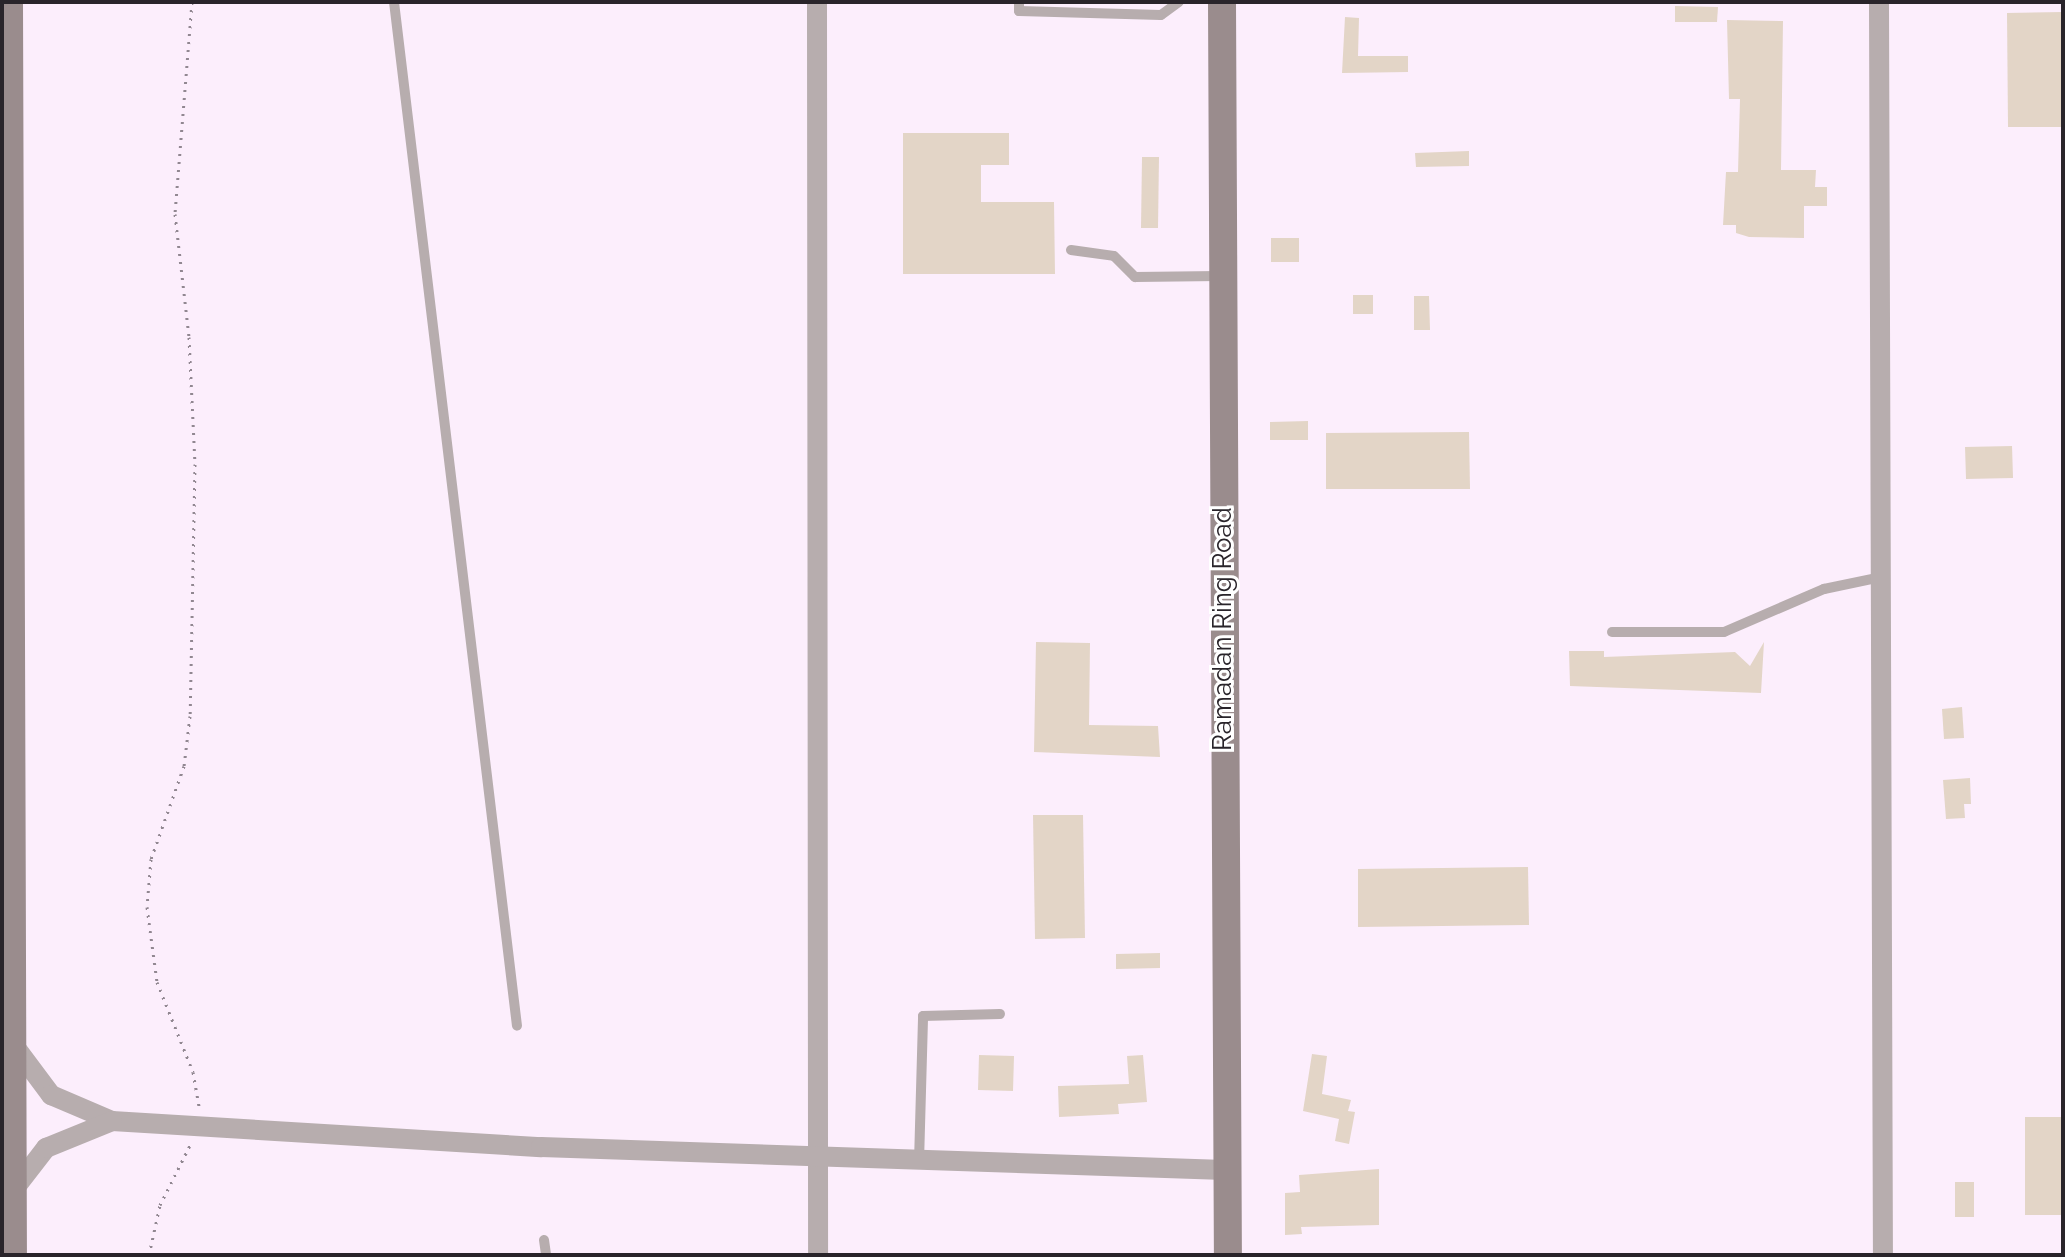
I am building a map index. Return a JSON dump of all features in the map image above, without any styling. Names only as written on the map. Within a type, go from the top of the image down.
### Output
[{"type":"main road","points":[[9,2],[13,1255]]},
{"type":"main road","name":"Ramadan Ring Road","points":[[1222,2],[1225,1170],[1228,1255]]},
{"type":"street","points":[[817,2],[818,1255]]},
{"type":"street","points":[[1879,2],[1883,1255]]},
{"type":"street","points":[[13,1044],[51,1095],[112,1121],[818,1158],[1225,1170]]},
{"type":"street","points":[[12,1192],[46,1148],[112,1121]]},
{"type":"lane","points":[[394,2],[517,1026]]},
{"type":"lane","points":[[1019,2],[1019,11],[1161,15],[1179,2]]},
{"type":"lane","points":[[1071,250],[1114,256],[1135,277],[1221,276]]},
{"type":"lane","points":[[1612,632],[1724,632],[1824,589],[1881,577]]},
{"type":"lane","points":[[919,1162],[923,1016],[1000,1014]]},
{"type":"lane","points":[[544,1240],[546,1255]]},
{"type":"path","points":[[149,1255],[160,1205],[201,1126],[193,1072],[157,982],[147,907],[151,859],[184,766],[190,716],[195,464],[189,337],[175,214],[192,2]]},
{"type":"building","points":[[1675,6],[1718,7],[1717,22],[1675,22]]},
{"type":"building","points":[[2063,12],[2063,127],[2008,127],[2007,13]]},
{"type":"building","points":[[1345,17],[1359,18],[1358,56],[1408,56],[1408,72],[1342,73]]},
{"type":"building","points":[[1727,20],[1783,21],[1781,170],[1816,170],[1815,187],[1827,187],[1827,206],[1804,206],[1804,238],[1749,237],[1736,233],[1736,225],[1723,225],[1726,172],[1738,172],[1740,99],[1729,99]]},
{"type":"building","points":[[903,133],[1009,133],[1009,165],[981,165],[981,202],[1054,202],[1055,274],[903,274]]},
{"type":"building","points":[[1469,151],[1469,166],[1416,167],[1415,153]]},
{"type":"building","points":[[1142,157],[1159,157],[1158,228],[1141,228]]},
{"type":"building","points":[[1271,238],[1299,238],[1299,262],[1271,262]]},
{"type":"building","points":[[1353,295],[1373,295],[1373,314],[1353,314]]},
{"type":"building","points":[[1414,296],[1429,296],[1430,330],[1414,330]]},
{"type":"building","points":[[1308,421],[1308,440],[1270,440],[1270,422]]},
{"type":"building","points":[[1469,432],[1470,489],[1326,489],[1326,433]]},
{"type":"building","points":[[2012,446],[2013,478],[1966,479],[1965,447]]},
{"type":"building","points":[[1036,642],[1090,643],[1089,725],[1158,726],[1160,757],[1034,752]]},
{"type":"building","points":[[1764,642],[1761,693],[1570,686],[1569,651],[1604,651],[1604,657],[1735,652],[1750,666]]},
{"type":"building","points":[[1962,707],[1964,738],[1944,739],[1942,709]]},
{"type":"building","points":[[1970,778],[1971,804],[1964,804],[1965,818],[1946,819],[1943,780]]},
{"type":"building","points":[[1033,815],[1083,815],[1085,938],[1035,939]]},
{"type":"building","points":[[1528,867],[1529,925],[1358,927],[1358,869]]},
{"type":"building","points":[[1160,953],[1160,968],[1116,969],[1116,954]]},
{"type":"building","points":[[1312,1054],[1327,1056],[1322,1094],[1351,1100],[1348,1111],[1355,1112],[1349,1144],[1335,1141],[1339,1119],[1303,1111]]},
{"type":"building","points":[[979,1055],[1014,1056],[1013,1091],[978,1090]]},
{"type":"building","points":[[1143,1055],[1147,1102],[1118,1104],[1119,1114],[1059,1117],[1058,1086],[1129,1084],[1127,1056]]},
{"type":"building","points":[[2025,1117],[2063,1117],[2063,1215],[2025,1215]]},
{"type":"building","points":[[1379,1169],[1379,1225],[1301,1227],[1302,1234],[1285,1235],[1285,1193],[1300,1192],[1299,1175]]},
{"type":"building","points":[[1955,1182],[1974,1182],[1974,1217],[1955,1217]]}]
